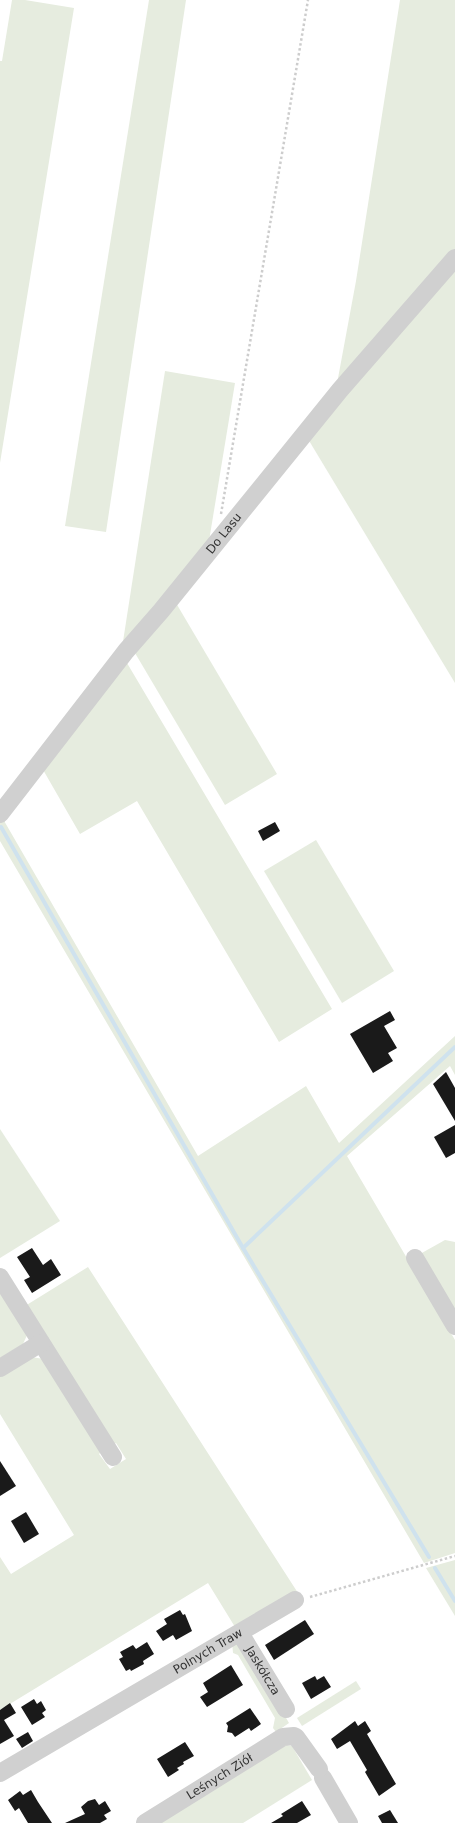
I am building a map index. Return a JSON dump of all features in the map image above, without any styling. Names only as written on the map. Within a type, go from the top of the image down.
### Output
[{"type":"street","name":"Do Lasu","points":[[0,814],[126,652],[340,390],[455,258]]},
{"type":"street","points":[[415,1258],[455,1326]]},
{"type":"street","points":[[0,1277],[113,1457]]},
{"type":"street","points":[[0,1368],[41,1343]]},
{"type":"street","name":"Polnych Traw","points":[[0,1773],[296,1600]]},
{"type":"street","name":"Jaskółcza","points":[[240,1633],[286,1709]]},
{"type":"street","name":"Leśnych Ziół","points":[[144,1823],[283,1737],[294,1736],[321,1774],[347,1822]]},
{"type":"path","points":[[220,514],[308,0]]},
{"type":"path","points":[[296,1600],[455,1556]]},
{"type":"shaded area","points":[[12,0],[25,0],[74,8],[0,463],[0,61],[2,61]]},
{"type":"shaded area","points":[[149,0],[186,0],[106,532],[65,526]]},
{"type":"shaded area","points":[[400,0],[455,0],[455,249],[336,389],[356,281]]},
{"type":"shaded area","points":[[455,269],[455,683],[308,439]]},
{"type":"shaded area","points":[[165,371],[235,383],[209,541],[122,648]]},
{"type":"shaded area","points":[[176,603],[277,774],[225,805],[135,653]]},
{"type":"shaded area","points":[[127,663],[332,1009],[279,1042],[137,801],[80,834],[42,768]]},
{"type":"shaded area","points":[[3,819],[198,1156],[306,1086],[339,1143],[455,1036],[455,1075],[450,1066],[347,1156],[455,1340],[455,1553],[424,1563],[0,841],[0,823]]},
{"type":"shaded area","points":[[316,840],[394,971],[342,1003],[264,871]]},
{"type":"shaded area","points":[[0,1129],[60,1221],[0,1258]]},
{"type":"shaded area","points":[[445,1240],[455,1242],[455,1316],[420,1254]]},
{"type":"shaded area","points":[[88,1267],[298,1593],[235,1627],[208,1583],[0,1710],[0,1557],[11,1574],[74,1535],[0,1414],[0,1376],[31,1357],[44,1359],[102,1451],[99,1454],[110,1469],[126,1459],[116,1443],[113,1445],[25,1306]]},
{"type":"shaded area","points":[[0,1289],[28,1333],[23,1344],[0,1358]]},
{"type":"shaded area","points":[[455,1560],[455,1616],[426,1568]]},
{"type":"shaded area","points":[[241,1640],[289,1723],[276,1732],[273,1728],[275,1718],[238,1655],[233,1653],[232,1642]]},
{"type":"shaded area","points":[[356,1681],[361,1689],[302,1726],[297,1718]]},
{"type":"shaded area","points":[[281,1744],[292,1746],[312,1780],[243,1823],[159,1823]]},
{"type":"building","points":[[275,822],[280,831],[263,841],[258,831]]},
{"type":"building","points":[[390,1011],[395,1020],[384,1026],[397,1048],[388,1053],[393,1061],[373,1073],[350,1034]]},
{"type":"building","points":[[446,1072],[455,1088],[455,1121],[433,1084]]},
{"type":"building","points":[[455,1125],[455,1153],[446,1158],[434,1137]]},
{"type":"building","points":[[32,1248],[43,1265],[51,1259],[61,1275],[32,1293],[24,1280],[30,1277],[17,1257]]},
{"type":"building","points":[[0,1461],[16,1486],[0,1496]]},
{"type":"building","points":[[26,1512],[39,1534],[24,1543],[11,1521]]},
{"type":"building","points":[[180,1610],[183,1615],[185,1614],[192,1631],[176,1640],[173,1635],[163,1641],[156,1631],[167,1624],[164,1619]]},
{"type":"building","points":[[305,1620],[314,1634],[274,1660],[265,1645]]},
{"type":"building","points":[[147,1642],[154,1654],[143,1661],[144,1664],[131,1671],[130,1669],[126,1671],[119,1659],[123,1657],[120,1652],[133,1645],[136,1649]]},
{"type":"building","points":[[231,1665],[243,1685],[207,1707],[200,1697],[208,1692],[203,1683]]},
{"type":"building","points":[[315,1676],[317,1680],[324,1676],[331,1687],[311,1699],[302,1683]]},
{"type":"building","points":[[34,1699],[37,1704],[41,1701],[46,1710],[42,1713],[45,1717],[32,1725],[21,1707]]},
{"type":"building","points":[[10,1703],[16,1713],[4,1720],[14,1736],[0,1744],[0,1710]]},
{"type":"building","points":[[250,1708],[261,1724],[251,1731],[249,1728],[235,1737],[232,1733],[227,1732],[228,1726],[226,1723]]},
{"type":"building","points":[[355,1721],[358,1726],[365,1721],[371,1731],[367,1734],[396,1784],[379,1796],[365,1772],[367,1770],[350,1741],[337,1749],[331,1739]]},
{"type":"building","points":[[28,1732],[33,1741],[22,1748],[16,1739]]},
{"type":"building","points":[[185,1742],[194,1756],[183,1762],[184,1764],[177,1768],[179,1770],[168,1777],[157,1759]]},
{"type":"building","points":[[31,1790],[52,1823],[28,1823],[19,1808],[15,1811],[8,1800],[20,1791],[23,1795]]},
{"type":"building","points":[[95,1799],[99,1805],[105,1801],[111,1811],[104,1815],[107,1819],[100,1823],[65,1823],[85,1814],[81,1807],[88,1801]]},
{"type":"building","points":[[302,1801],[311,1815],[297,1823],[271,1823],[283,1816],[281,1814]]},
{"type":"building","points":[[390,1810],[398,1823],[382,1823],[378,1816]]},
{"type":"waterway","points":[[1,827],[243,1248],[429,1557]]},
{"type":"waterway","points":[[243,1248],[455,1047]]},
{"type":"waterway","points":[[435,1568],[455,1601]]}]
